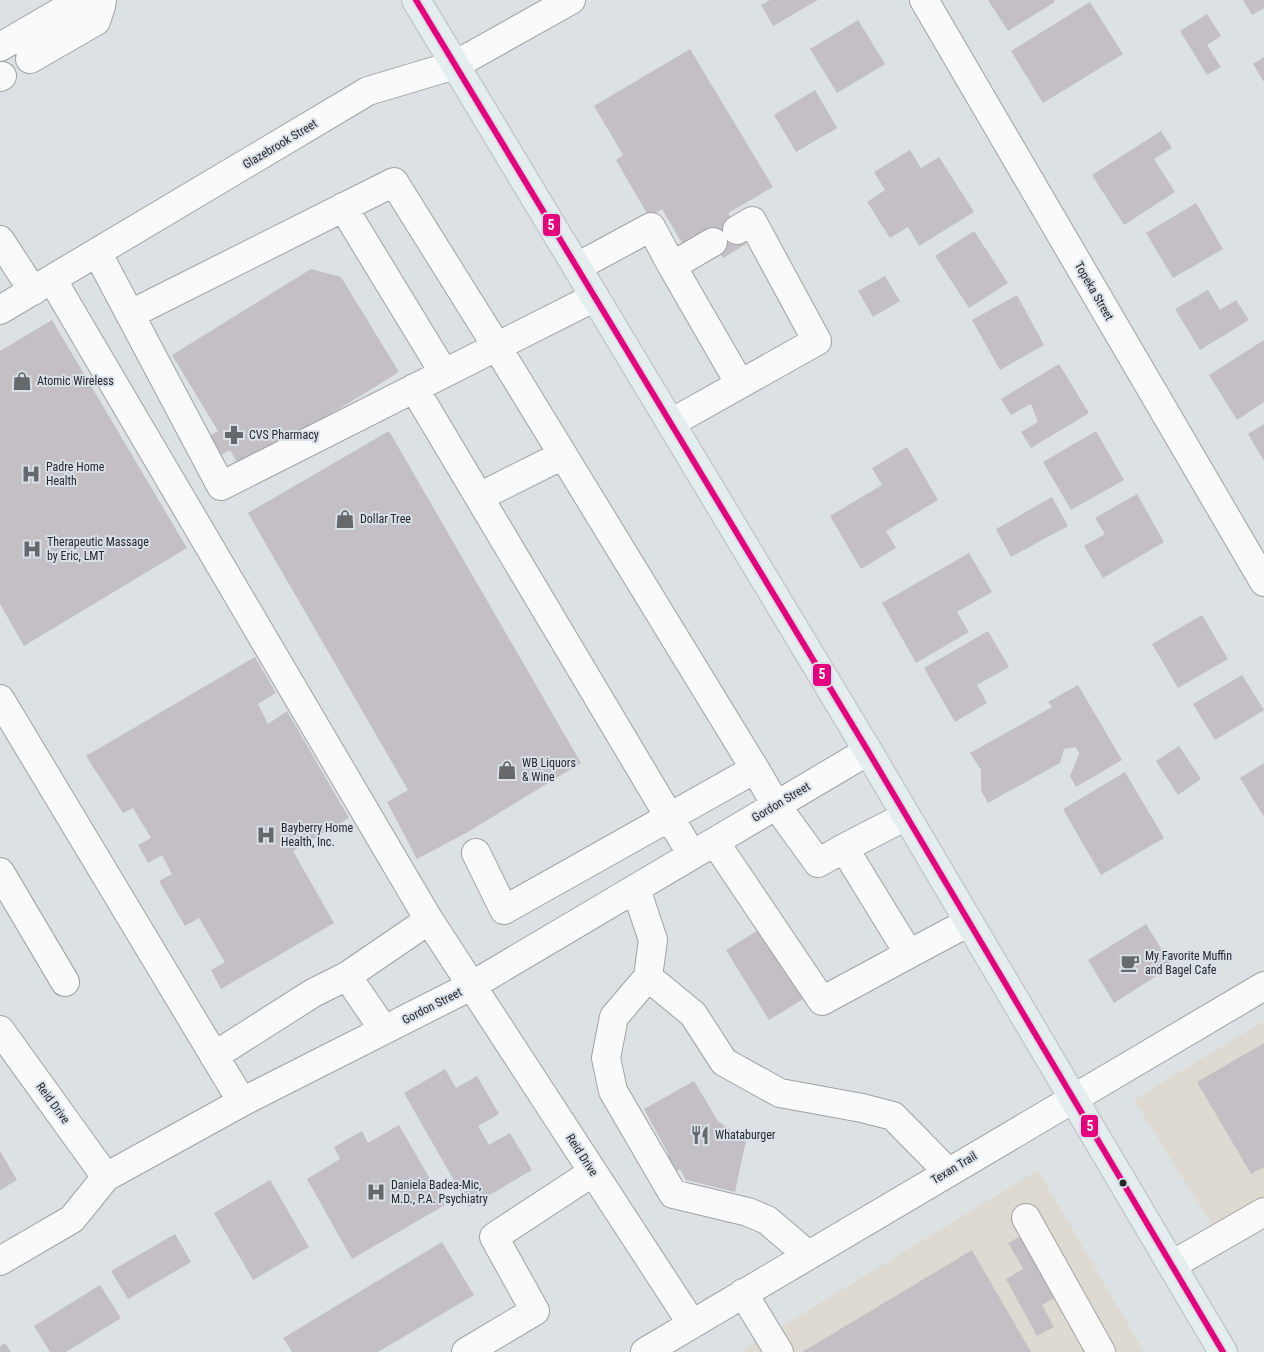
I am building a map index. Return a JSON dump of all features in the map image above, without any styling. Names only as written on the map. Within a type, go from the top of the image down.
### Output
[{"type":"main road","points":[[416,0],[868,751],[1223,1352]]},
{"type":"street","points":[[0,47],[81,0]]},
{"type":"street","points":[[30,59],[96,21],[102,6],[102,0]]},
{"type":"street","name":"Glazebrook Street","points":[[0,310],[368,91],[455,64],[570,0]]},
{"type":"street","name":"Topeka Street","points":[[924,0],[1264,582]]},
{"type":"street","points":[[131,314],[394,182],[497,347],[776,805],[818,863],[906,816]]},
{"type":"street","points":[[343,207],[444,373]]},
{"type":"street","points":[[671,423],[817,341],[752,221],[738,230]]},
{"type":"street","points":[[577,267],[650,227],[740,384]]},
{"type":"street","name":"Reid Drive","points":[[0,240],[43,285],[429,920],[692,1324]]},
{"type":"street","points":[[672,266],[713,242]]},
{"type":"street","points":[[97,252],[221,486],[595,297]]},
{"type":"street","points":[[414,388],[669,817],[703,848],[822,1001],[968,922]]},
{"type":"street","points":[[479,497],[563,455]]},
{"type":"street","points":[[0,699],[242,1102]]},
{"type":"street","name":"Gordon Street","points":[[0,1261],[72,1219],[106,1177],[242,1102],[471,986],[868,751]]},
{"type":"street","points":[[476,853],[504,910],[755,769]]},
{"type":"street","points":[[844,848],[909,954]]},
{"type":"street","points":[[0,872],[65,982]]},
{"type":"street","points":[[636,888],[653,940],[648,977],[614,1017],[606,1058],[613,1091],[672,1194],[748,1212],[768,1220],[808,1255]]},
{"type":"street","points":[[214,1056],[313,993],[347,976],[429,920]]},
{"type":"street","points":[[347,976],[384,1030]]},
{"type":"street","points":[[648,977],[693,1014],[724,1062],[780,1092],[893,1116],[948,1172]]},
{"type":"street","name":"Texan Trail","points":[[645,1352],[1264,986]]},
{"type":"street","name":"Reid Drive","points":[[0,1030],[106,1177]]},
{"type":"street","points":[[466,1352],[535,1310],[494,1237],[593,1172]]},
{"type":"street","points":[[1172,1265],[1264,1212]]},
{"type":"street","points":[[1026,1218],[1101,1352]]},
{"type":"street","points":[[743,1293],[779,1352]]},
{"type":"shaded area","points":[[1264,1021],[1264,1223],[1226,1247],[1134,1100]]},
{"type":"shaded area","points":[[1038,1170],[1144,1352],[740,1352]]},
{"type":"building","points":[[770,0],[818,0],[773,26],[761,5]]},
{"type":"building","points":[[988,0],[1054,0],[1055,2],[1008,31]]},
{"type":"building","points":[[1243,0],[1264,0],[1264,8],[1252,15]]},
{"type":"building","points":[[1090,2],[1123,54],[1043,103],[1011,51]]},
{"type":"building","points":[[1207,14],[1221,36],[1207,45],[1221,67],[1207,75],[1180,31]]},
{"type":"building","points":[[858,20],[885,64],[837,93],[810,49]]},
{"type":"building","points":[[690,49],[773,187],[728,213],[746,244],[723,258],[707,231],[683,245],[662,209],[649,217],[616,160],[623,155],[594,106]]},
{"type":"building","points":[[1264,57],[1264,82],[1253,64]]},
{"type":"building","points":[[815,90],[837,128],[796,152],[774,115]]},
{"type":"building","points":[[1161,131],[1172,148],[1154,159],[1175,192],[1124,225],[1092,175]]},
{"type":"building","points":[[910,150],[921,168],[939,157],[974,212],[919,246],[908,227],[890,238],[867,202],[885,190],[874,172]]},
{"type":"building","points":[[1196,203],[1223,249],[1173,278],[1146,233]]},
{"type":"building","points":[[974,231],[1008,283],[969,308],[935,256]]},
{"type":"building","name":"CVS Pharmacy","points":[[311,269],[341,277],[399,372],[241,469],[230,450],[212,460],[201,441],[218,431],[172,355]]},
{"type":"building","points":[[885,276],[900,301],[873,317],[858,291]]},
{"type":"building","points":[[1208,290],[1220,310],[1236,300],[1249,320],[1200,350],[1175,309]]},
{"type":"building","points":[[1017,295],[1044,345],[1000,370],[972,320]]},
{"type":"building","points":[[52,320],[187,548],[24,646],[0,604],[0,351]]},
{"type":"building","points":[[1264,340],[1264,402],[1237,420],[1209,375]]},
{"type":"building","points":[[1059,364],[1089,413],[1031,448],[1021,432],[1038,422],[1031,404],[1011,415],[1001,399]]},
{"type":"building","points":[[1264,424],[1264,461],[1248,434]]},
{"type":"building","points":[[389,431],[581,763],[466,833],[417,859],[387,802],[408,790],[248,513]]},
{"type":"building","points":[[1096,431],[1124,480],[1071,510],[1043,462]]},
{"type":"building","points":[[907,447],[938,500],[886,531],[896,548],[861,569],[830,516],[882,485],[872,468]]},
{"type":"building","points":[[1137,494],[1164,542],[1103,578],[1084,546],[1105,534],[1095,518]]},
{"type":"building","points":[[1052,497],[1068,526],[1011,557],[996,529]]},
{"type":"building","points":[[969,553],[992,592],[957,612],[969,632],[916,663],[882,603]]},
{"type":"building","points":[[1202,615],[1228,659],[1178,688],[1152,644]]},
{"type":"building","points":[[988,631],[1009,667],[977,685],[987,703],[955,722],[924,668]]},
{"type":"building","points":[[255,657],[276,693],[258,704],[268,724],[287,711],[349,818],[293,851],[334,923],[221,989],[211,970],[225,962],[199,918],[185,926],[159,881],[172,874],[162,855],[148,863],[138,845],[151,838],[133,808],[123,813],[86,756]]},
{"type":"building","points":[[1242,675],[1264,710],[1215,740],[1193,704]]},
{"type":"building","points":[[1078,685],[1122,760],[1076,787],[1070,776],[1079,754],[1076,747],[1064,749],[1060,763],[988,803],[981,790],[981,770],[970,753],[1052,707],[1048,702]]},
{"type":"building","points":[[1179,746],[1201,779],[1178,795],[1156,761]]},
{"type":"building","points":[[1264,763],[1264,817],[1240,778]]},
{"type":"building","points":[[1125,772],[1164,838],[1101,875],[1063,809]]},
{"type":"building","name":"My Favorite Muffin and Bagel Cafe","points":[[1146,924],[1172,966],[1114,1003],[1088,960]]},
{"type":"building","points":[[762,928],[805,998],[769,1020],[726,950]]},
{"type":"building","points":[[1264,1043],[1264,1167],[1251,1174],[1197,1082]]},
{"type":"building","points":[[445,1069],[456,1088],[477,1076],[499,1114],[478,1126],[489,1145],[510,1133],[532,1170],[469,1207],[404,1093]]},
{"type":"building","name":"Whataburger","points":[[694,1081],[718,1121],[736,1134],[747,1136],[735,1192],[686,1180],[680,1169],[667,1177],[658,1161],[669,1155],[644,1109]]},
{"type":"building","name":"Daniela Badea-Mic, M.D., P.A. Psychiatry","points":[[399,1125],[445,1205],[352,1259],[307,1179],[340,1159],[334,1147],[362,1131],[368,1143]]},
{"type":"building","points":[[0,1151],[17,1180],[0,1190]]},
{"type":"building","points":[[270,1180],[309,1247],[253,1280],[214,1213]]},
{"type":"building","points":[[1026,1233],[1060,1295],[1042,1305],[1054,1327],[1037,1336],[1006,1279],[1023,1269],[1008,1243]]},
{"type":"building","points":[[175,1234],[191,1262],[128,1299],[111,1271]]},
{"type":"building","points":[[442,1242],[474,1295],[378,1352],[292,1352],[283,1338]]},
{"type":"building","points":[[972,1250],[1031,1352],[802,1352]]},
{"type":"building","points":[[100,1285],[121,1318],[66,1352],[50,1352],[34,1326]]},
{"type":"building","points":[[5,1343],[11,1352],[0,1352],[0,1346]]},
{"type":"transit line","name":"5","points":[[416,0],[868,751],[1223,1352]]},
{"type":"place","name":"Atomic Wireless","points":[[22,381]]},
{"type":"place","name":"CVS Pharmacy","points":[[234,435]]},
{"type":"place","name":"Padre Home Health","points":[[31,474]]},
{"type":"place","name":"Dollar Tree","points":[[345,519]]},
{"type":"place","name":"Therapeutic Massage by Eric, LMT","points":[[32,549]]},
{"type":"place","name":"WB Liquors & Wine","points":[[507,770]]},
{"type":"place","name":"Bayberry Home Health, Inc.","points":[[266,835]]},
{"type":"place","name":"My Favorite Muffin and Bagel Cafe","points":[[1130,963]]},
{"type":"place","name":"Whataburger","points":[[700,1135]]},
{"type":"place","name":"Daniela Badea-Mic, M.D., P.A. Psychiatry","points":[[376,1192]]}]
